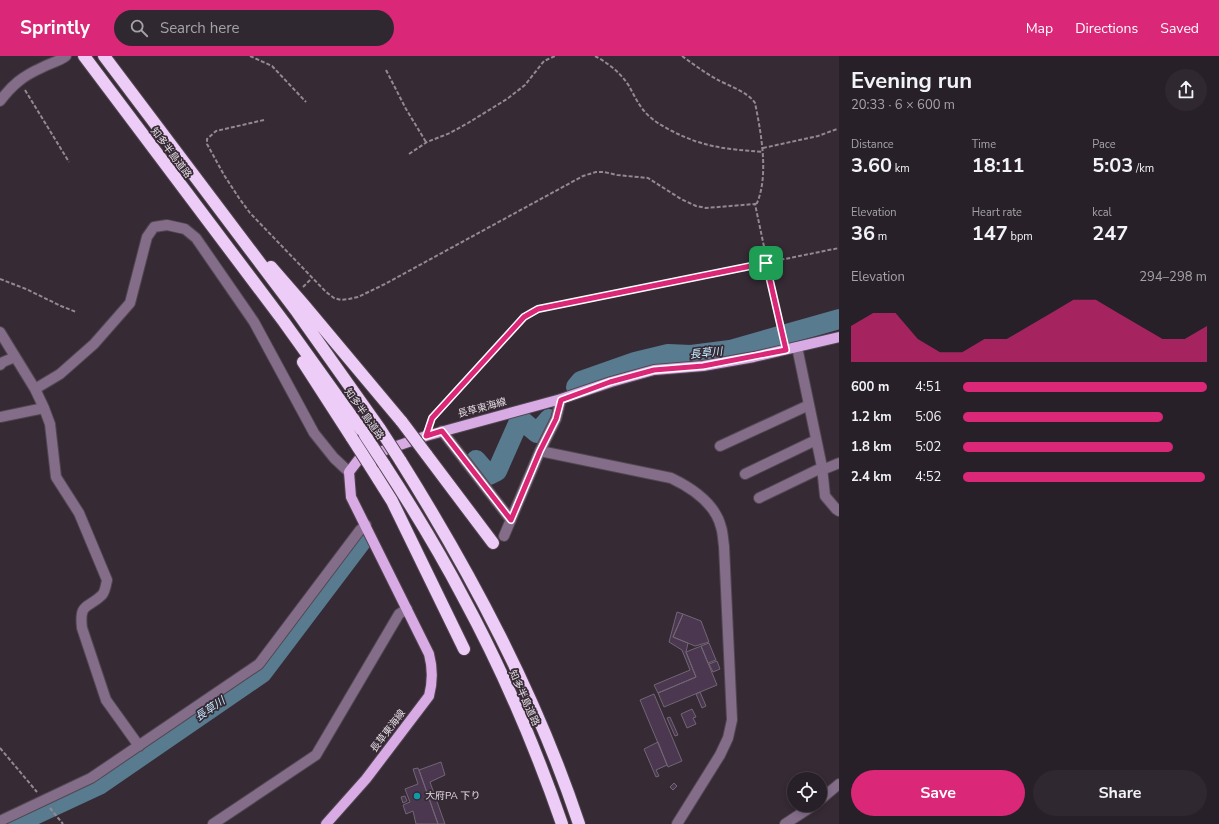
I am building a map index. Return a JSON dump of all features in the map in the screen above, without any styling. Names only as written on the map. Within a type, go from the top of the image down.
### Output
[{"type":"highway","name":"知多半島道路","points":[[84,56],[241,265],[365,435],[384,464],[436,548],[464,597],[490,650],[534,751],[562,824]]},
{"type":"highway","name":"知多半島道路","points":[[104,56],[297,312],[380,429],[400,460],[449,540],[477,589],[504,642],[537,716],[579,824]]},
{"type":"highway","points":[[242,240],[278,274],[402,422],[493,543]]},
{"type":"highway","points":[[241,265],[392,501],[464,649]]},
{"type":"main road","name":"長草東海線","points":[[326,824],[366,779],[429,696],[433,682],[432,664],[429,654],[352,497],[349,472],[359,459],[442,431],[561,400],[610,382],[654,370],[703,366],[786,350],[839,337]]},
{"type":"street","points":[[0,101],[19,80],[42,67],[63,58]]},
{"type":"street","points":[[35,389],[60,374],[94,344],[130,303],[147,237],[154,227],[167,225],[185,229],[196,238],[254,322],[314,433],[334,458],[349,472]]},
{"type":"street","points":[[0,332],[35,389],[44,408],[50,424],[56,476],[80,513],[108,580],[102,595],[85,606],[81,618],[82,628],[106,700],[139,746]]},
{"type":"street","points":[[797,347],[822,469],[825,496],[839,511]]},
{"type":"street","points":[[0,365],[3,362],[15,357]]},
{"type":"street","points":[[504,536],[540,451],[556,419],[561,400]]},
{"type":"street","points":[[720,446],[809,405]]},
{"type":"street","points":[[0,417],[44,408]]},
{"type":"street","points":[[442,431],[511,520]]},
{"type":"street","points":[[745,474],[816,440]]},
{"type":"street","points":[[540,451],[671,478],[698,494],[711,508],[721,526],[724,546],[732,720],[728,738],[720,755],[677,824]]},
{"type":"street","points":[[759,498],[818,470],[839,463]]},
{"type":"street","points":[[0,821],[91,778],[259,664],[360,530],[366,525]]},
{"type":"street","points":[[213,824],[316,755],[399,614],[407,609]]},
{"type":"street","points":[[827,794],[839,784]]},
{"type":"street","points":[[785,824],[803,812]]},
{"type":"path","points":[[250,56],[272,66],[306,102]]},
{"type":"path","points":[[409,154],[426,142],[462,126],[507,99],[532,78],[544,61],[555,56]]},
{"type":"path","points":[[595,56],[618,73],[629,86],[637,102],[653,120],[686,138],[705,145],[730,150],[762,150],[818,136],[837,129]]},
{"type":"path","points":[[264,120],[216,131],[207,139],[207,144],[224,175],[250,213],[312,278],[334,298],[341,300],[358,297],[385,284],[583,176],[596,172],[648,178],[681,199],[696,206],[706,208],[757,203],[760,197],[762,185],[762,150],[756,110],[752,99],[715,78],[682,56]]},
{"type":"path","points":[[386,70],[406,109],[426,142]]},
{"type":"path","points":[[19,80],[69,162]]},
{"type":"path","points":[[755,204],[766,263],[786,350]]},
{"type":"path","points":[[426,436],[432,418],[524,317],[538,309],[839,248]]},
{"type":"path","points":[[303,287],[312,278]]},
{"type":"path","points":[[0,279],[26,288],[76,312]]},
{"type":"path","points":[[0,748],[63,824]]},
{"type":"building","points":[[677,612],[683,614],[673,637],[688,643],[686,652],[696,677],[658,693],[654,685],[690,670],[682,650],[669,642]]},
{"type":"building","points":[[683,614],[701,621],[709,642],[695,646],[673,637]]},
{"type":"building","points":[[709,643],[716,660],[708,663],[701,646]]},
{"type":"building","points":[[701,646],[717,685],[664,707],[658,693],[696,677],[686,652]]},
{"type":"building","points":[[717,661],[720,669],[713,672],[709,664]]},
{"type":"building","points":[[700,692],[706,706],[702,708],[696,694]]},
{"type":"building","points":[[654,694],[682,761],[668,767],[640,700]]},
{"type":"building","points":[[692,709],[696,717],[693,718],[696,724],[687,728],[681,714]]},
{"type":"building","points":[[670,717],[678,735],[675,736],[667,718]]},
{"type":"building","points":[[658,742],[667,765],[656,770],[659,776],[656,777],[644,749]]},
{"type":"building","points":[[441,762],[445,775],[430,782],[445,824],[438,824],[419,770]]},
{"type":"building","name":"大府PA 下り","points":[[418,768],[438,824],[416,824],[413,811],[406,814],[403,805],[410,802],[405,789],[418,784],[413,769]]},
{"type":"building","points":[[674,783],[677,786],[673,790],[670,787]]},
{"type":"building","points":[[405,796],[407,801],[403,803],[401,797]]},
{"type":"waterway","name":"長草川","points":[[576,387],[581,381],[635,362],[668,354],[691,355],[730,350],[839,319]]},
{"type":"waterway","name":"長草川","points":[[476,460],[489,475],[497,471],[520,419],[537,433],[549,419]]},
{"type":"waterway","name":"長草川","points":[[15,824],[99,785],[262,673],[361,542]]},
{"type":"place","name":"大府PA 下り","points":[[417,796]]},
{"type":"route","points":[[766,263],[786,350],[703,366],[654,370],[610,382],[561,400],[556,419],[540,451],[511,520],[442,431],[426,436],[432,418],[524,317],[538,309],[766,263]]}]
